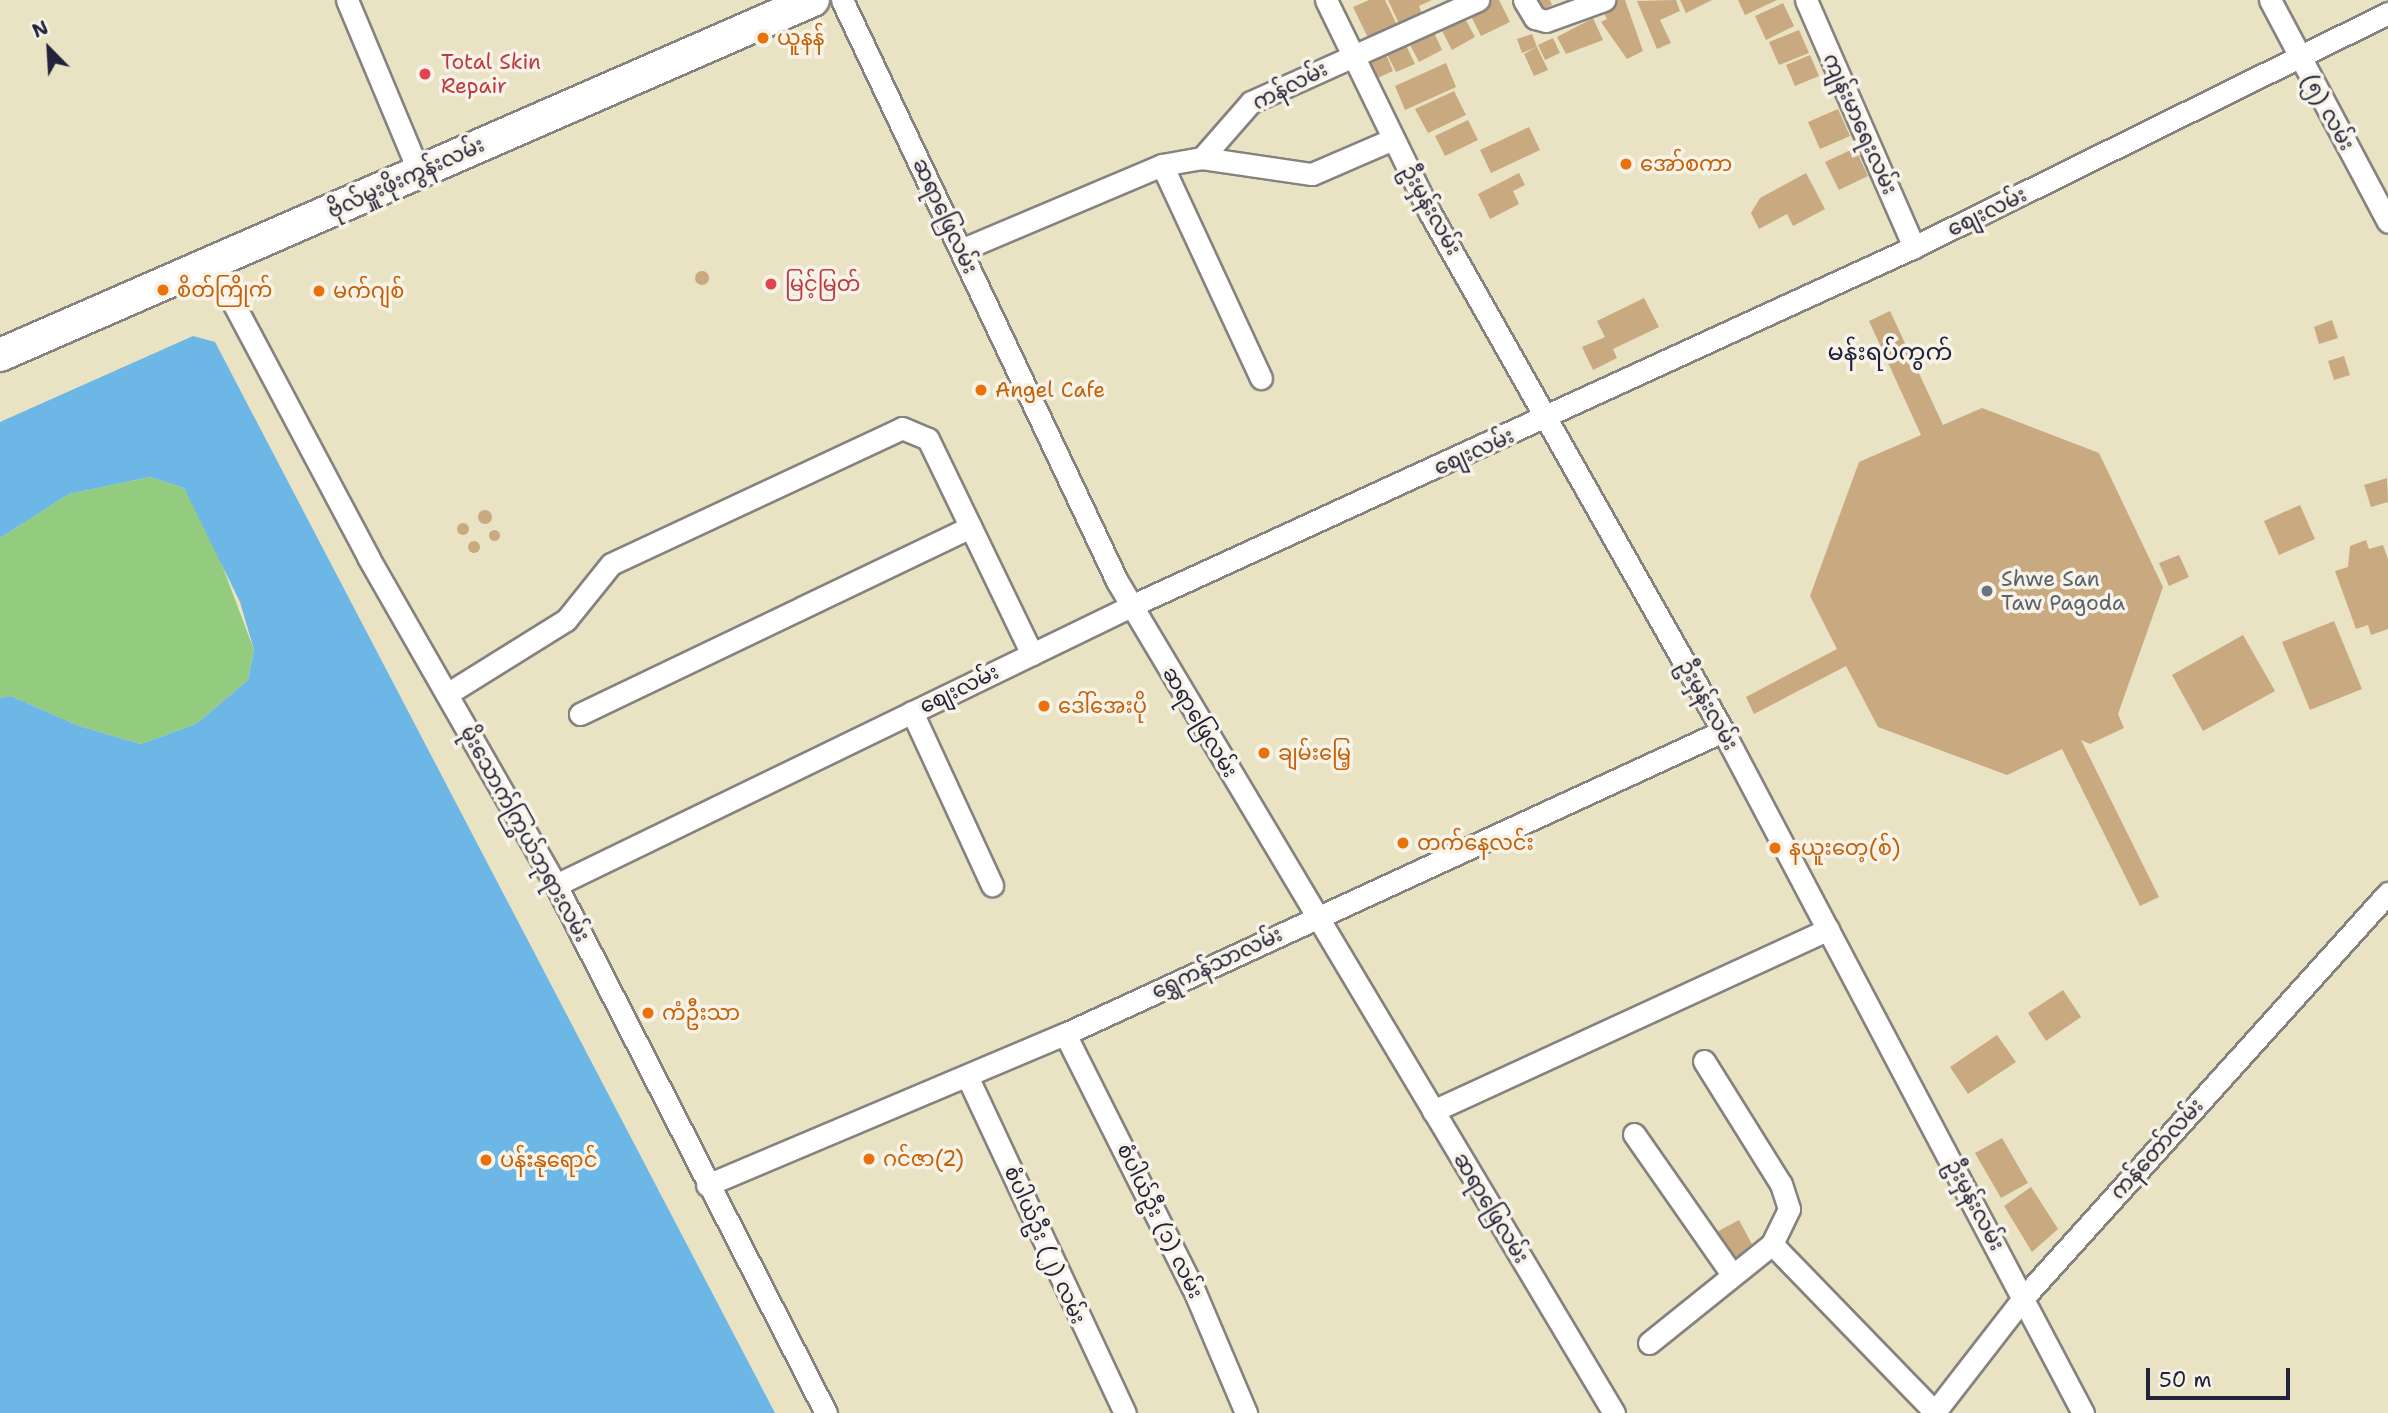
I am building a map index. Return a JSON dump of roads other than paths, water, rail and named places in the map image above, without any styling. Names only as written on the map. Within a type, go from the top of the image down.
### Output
[{"type":"street","points":[[347,0],[419,172]]},
{"type":"street","name":"ဗိုလ်မှူးဖိုးကွန်းလမ်း","points":[[0,355],[813,0]]},
{"type":"street","name":"ဆရာဖြေလမ်း","points":[[842,0],[1131,606],[1614,1413]]},
{"type":"street","name":"ဦးမှန်းလမ်း","points":[[1326,0],[1350,56],[1393,139],[1723,731],[2083,1413]]},
{"type":"street","name":"ကန်လမ်း","points":[[1202,158],[1251,102],[1478,0]]},
{"type":"street","points":[[1529,9],[1546,21],[1604,0]]},
{"type":"street","name":"ကျန်းမာရေးလမ်း","points":[[1806,0],[1914,247]]},
{"type":"street","name":"(၅) လမ်း","points":[[2270,0],[2388,222]]},
{"type":"street","name":"စျေးလမ်း","points":[[556,885],[1131,606],[1550,417],[1914,247],[2388,13]]},
{"type":"street","points":[[961,250],[1162,165],[1202,158],[1312,174],[1393,139]]},
{"type":"street","points":[[1162,165],[1261,378]]},
{"type":"street","name":"မိုးသောက်ကြွယ်ဘုရားလမ်း","points":[[212,262],[447,695],[556,885],[707,1185],[826,1413]]},
{"type":"street","points":[[447,695],[566,620],[611,564],[902,428],[928,439],[1031,654]]},
{"type":"street","points":[[580,714],[970,527]]},
{"type":"street","points":[[912,712],[992,885]]},
{"type":"street","name":"‌ရွှေကန်သာလမ်း","points":[[707,1185],[1065,1034],[1723,731]]},
{"type":"street","name":"ကန်တော်လမ်း","points":[[1935,1412],[2024,1297],[2388,893]]},
{"type":"street","points":[[1433,1111],[1828,929]]},
{"type":"street","name":"စံပါယ်ဦး (၁) လမ်း","points":[[1065,1034],[1188,1277],[1247,1413]]},
{"type":"street","points":[[1648,1343],[1731,1273],[1772,1244],[1789,1209],[1781,1184],[1704,1061]]},
{"type":"street","name":"စံပါယ်ဦး (၂) လမ်း","points":[[967,1076],[1125,1413]]},
{"type":"street","points":[[1634,1133],[1731,1273]]},
{"type":"street","points":[[1772,1244],[1935,1412]]},
{"type":"water","points":[[193,336],[215,342],[775,1413],[0,1413],[0,698],[11,696],[79,726],[141,744],[196,724],[248,680],[254,650],[240,602],[184,488],[150,477],[69,494],[0,538],[0,422]]},
{"type":"place","name":"ယူနန်","points":[[763,38]]},
{"type":"place","name":"Total Skin Repair","points":[[425,74]]},
{"type":"place","name":"အော်စကာ","points":[[1626,164]]},
{"type":"place","name":"မြင့်မြတ်","points":[[771,284]]},
{"type":"place","name":"စိတ်ကြိုက်","points":[[163,290]]},
{"type":"place","name":"မက်ဂျစ်","points":[[319,291]]},
{"type":"place","name":"Angel Cafe","points":[[981,390]]},
{"type":"place","name":"Shwe San Taw Pagoda","points":[[1987,591]]},
{"type":"place","name":"ဒေါ်အေးပို","points":[[1044,706]]},
{"type":"place","name":"ချမ်းမြေ့","points":[[1264,753]]},
{"type":"place","name":"တက်နေလင်း","points":[[1403,843]]},
{"type":"place","name":"နယူးတေ့(စ်)","points":[[1775,848]]},
{"type":"place","name":"ကံဦးသာ","points":[[648,1013]]},
{"type":"place","name":"ဂင်ဇာ(2)","points":[[869,1159]]},
{"type":"place","name":"ပန်းနုရောင်","points":[[486,1160]]},
{"type":"district","name":"မန်းရပ်ကွက်","points":[[1890,353]]}]
